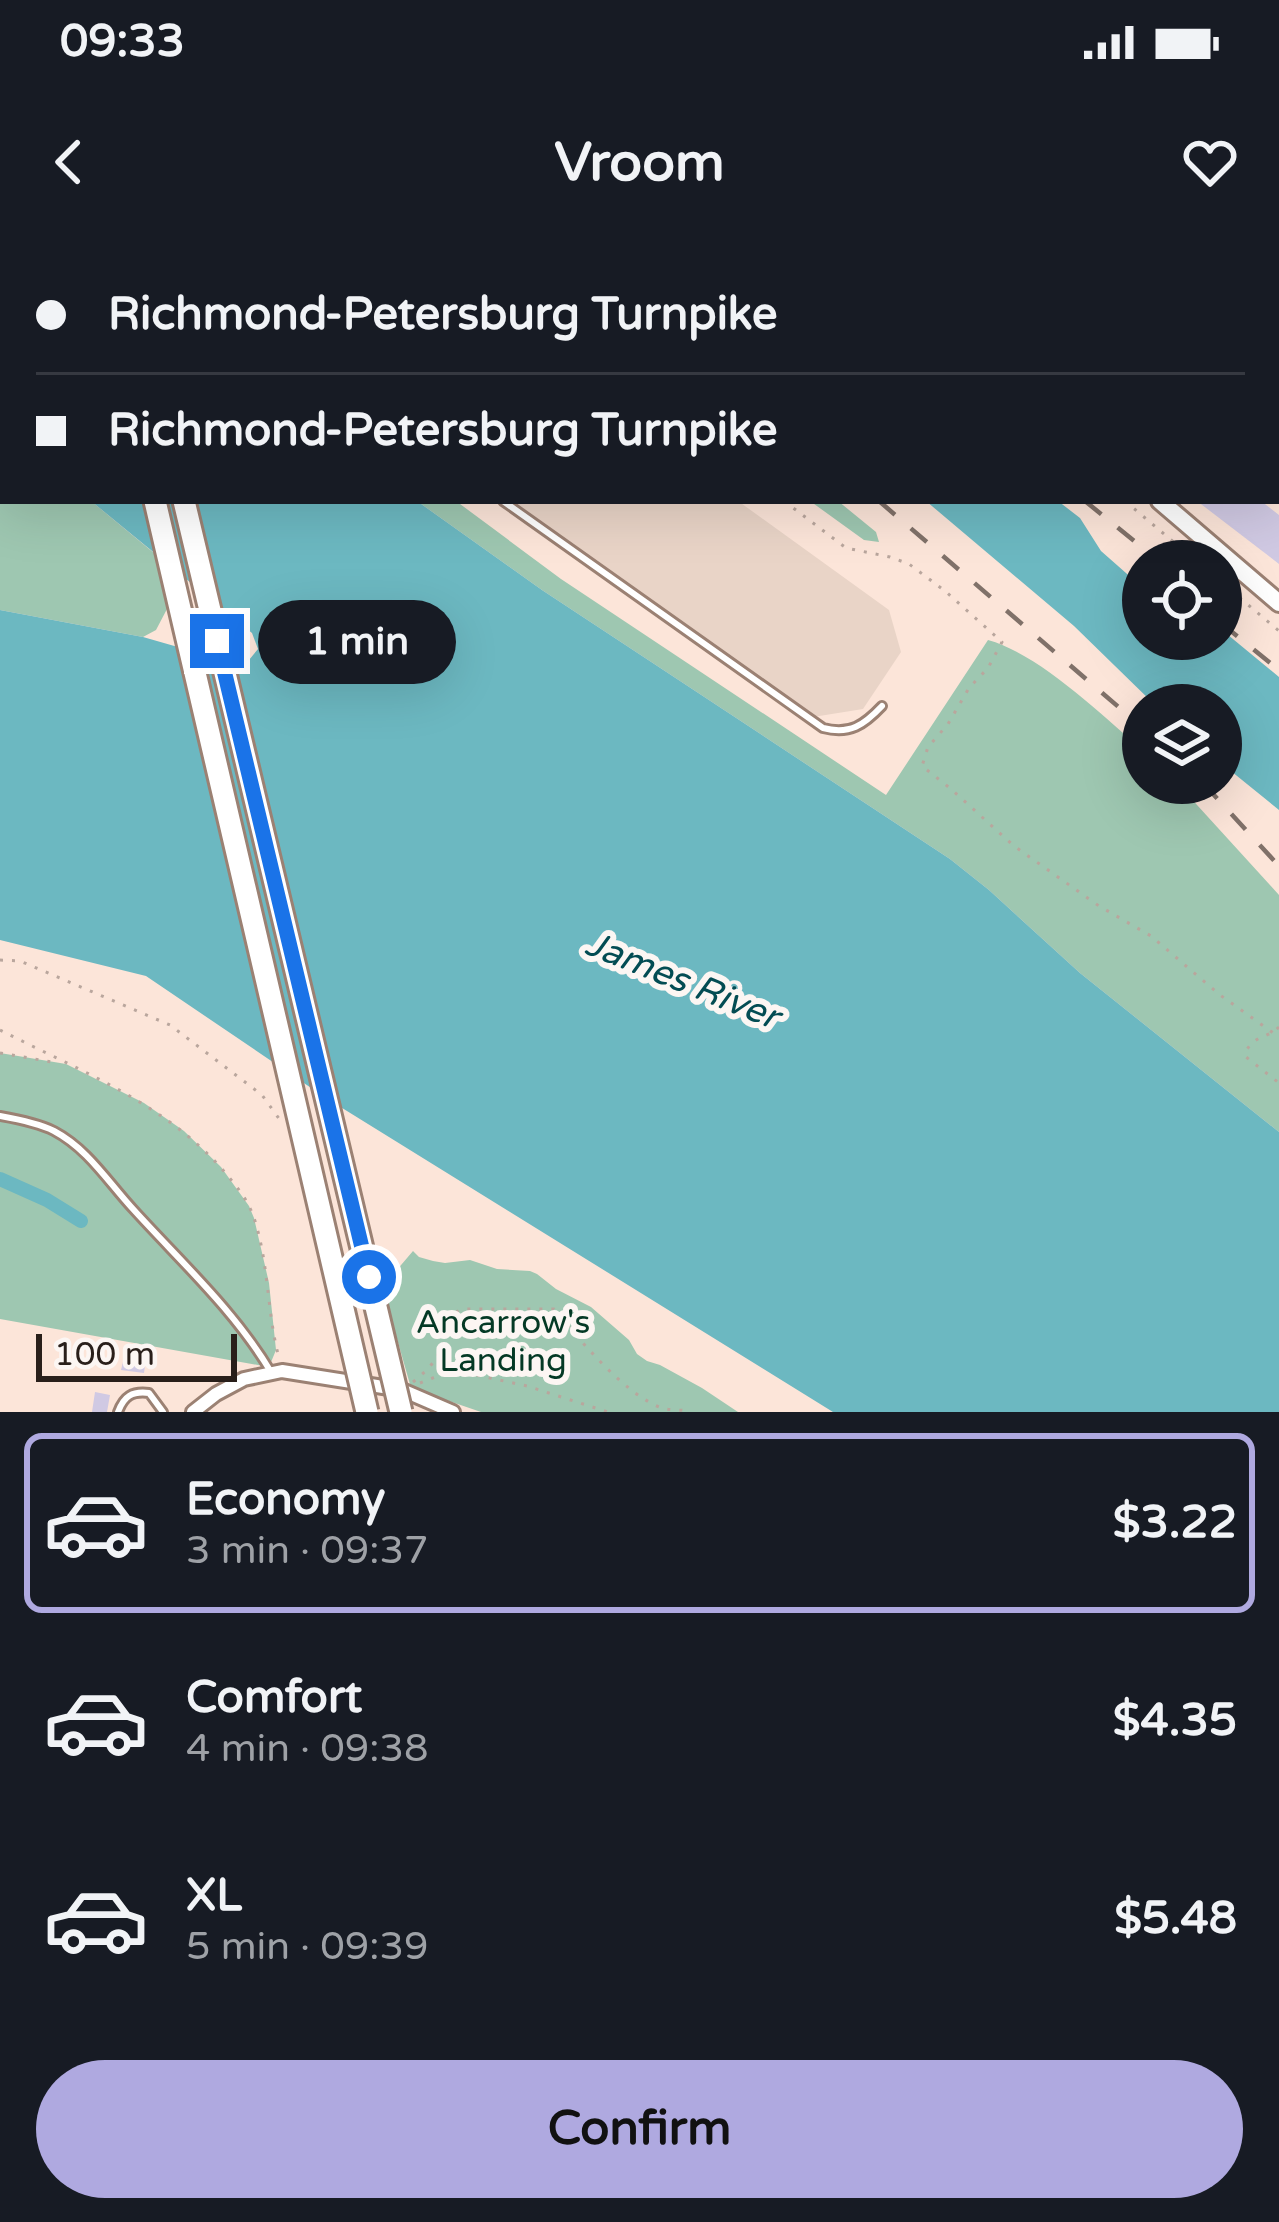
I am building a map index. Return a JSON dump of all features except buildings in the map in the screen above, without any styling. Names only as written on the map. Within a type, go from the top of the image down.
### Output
[{"type":"highway","points":[[156,504],[367,1412]]},
{"type":"highway","points":[[185,504],[401,1401]]},
{"type":"main road","points":[[1164,504],[1279,603]]},
{"type":"street","points":[[193,1412],[244,1379],[277,1372],[453,1412]]},
{"type":"lane","points":[[507,504],[823,728],[851,730],[866,723],[882,706]]},
{"type":"lane","points":[[0,1116],[53,1131],[80,1151],[200,1277],[277,1372]]},
{"type":"lane","points":[[118,1412],[124,1399],[138,1392],[148,1393],[163,1412]]},
{"type":"path","points":[[788,504],[846,548],[909,565],[1002,642],[928,747],[922,766],[1014,846],[1151,936],[1279,1037]]},
{"type":"path","points":[[1129,504],[1171,540]]},
{"type":"path","points":[[1242,600],[1279,632]]},
{"type":"path","points":[[1008,855],[1014,846]]},
{"type":"path","points":[[0,960],[20,961],[170,1025],[262,1095],[289,1133]]},
{"type":"path","points":[[1279,1027],[1257,1037],[1246,1051],[1246,1057],[1279,1083]]},
{"type":"path","points":[[0,1030],[144,1103],[184,1131],[221,1167],[242,1194],[257,1228],[269,1282],[277,1372]]},
{"type":"path","points":[[0,1053],[66,1064]]},
{"type":"path","points":[[401,1401],[443,1348],[454,1312],[542,1308],[554,1309],[626,1385],[664,1409],[691,1412]]},
{"type":"path","points":[[401,1401],[453,1370],[527,1386],[608,1412]]},
{"type":"shaded area","points":[[517,504],[742,504],[889,610],[901,652],[863,709],[813,717]]},
{"type":"green space","points":[[0,504],[95,504],[154,553],[167,609],[156,630],[143,637],[0,610]]},
{"type":"green space","points":[[421,504],[460,504],[561,579],[886,795],[988,640],[1049,672],[1122,732],[1122,804],[1196,804],[1279,895],[1279,1132],[1080,973],[950,859],[542,590]]},
{"type":"green space","points":[[814,504],[842,504],[876,532],[879,542],[864,540]]},
{"type":"green space","points":[[0,1053],[66,1064],[144,1103],[184,1131],[221,1167],[254,1218],[269,1283],[276,1350],[269,1367],[0,1319]]},
{"type":"green space","name":"Ancarrow's Landing","points":[[413,1251],[433,1261],[470,1260],[537,1274],[591,1307],[647,1361],[738,1412],[481,1412],[411,1388],[384,1293]]},
{"type":"water","name":"James River","points":[[95,504],[421,504],[542,590],[950,859],[1080,973],[1279,1132],[1279,1412],[833,1412],[326,1098],[146,976],[0,940],[0,610],[143,637],[244,666],[258,649],[252,633]]},
{"type":"water","points":[[930,504],[1062,504],[1080,518],[1101,551],[1122,570],[1122,660],[1242,660],[1242,646],[1279,677],[1279,810],[1242,780],[1242,684],[1133,684],[1074,626]]},
{"type":"waterway","points":[[0,1179],[81,1221]]},
{"type":"railway","points":[[882,504],[1122,710]]},
{"type":"railway","points":[[1089,504],[1133,540]]},
{"type":"railway","points":[[1242,640],[1279,670]]},
{"type":"railway","points":[[1222,804],[1279,866]]},
{"type":"route","points":[[217,641],[369,1277]]}]
